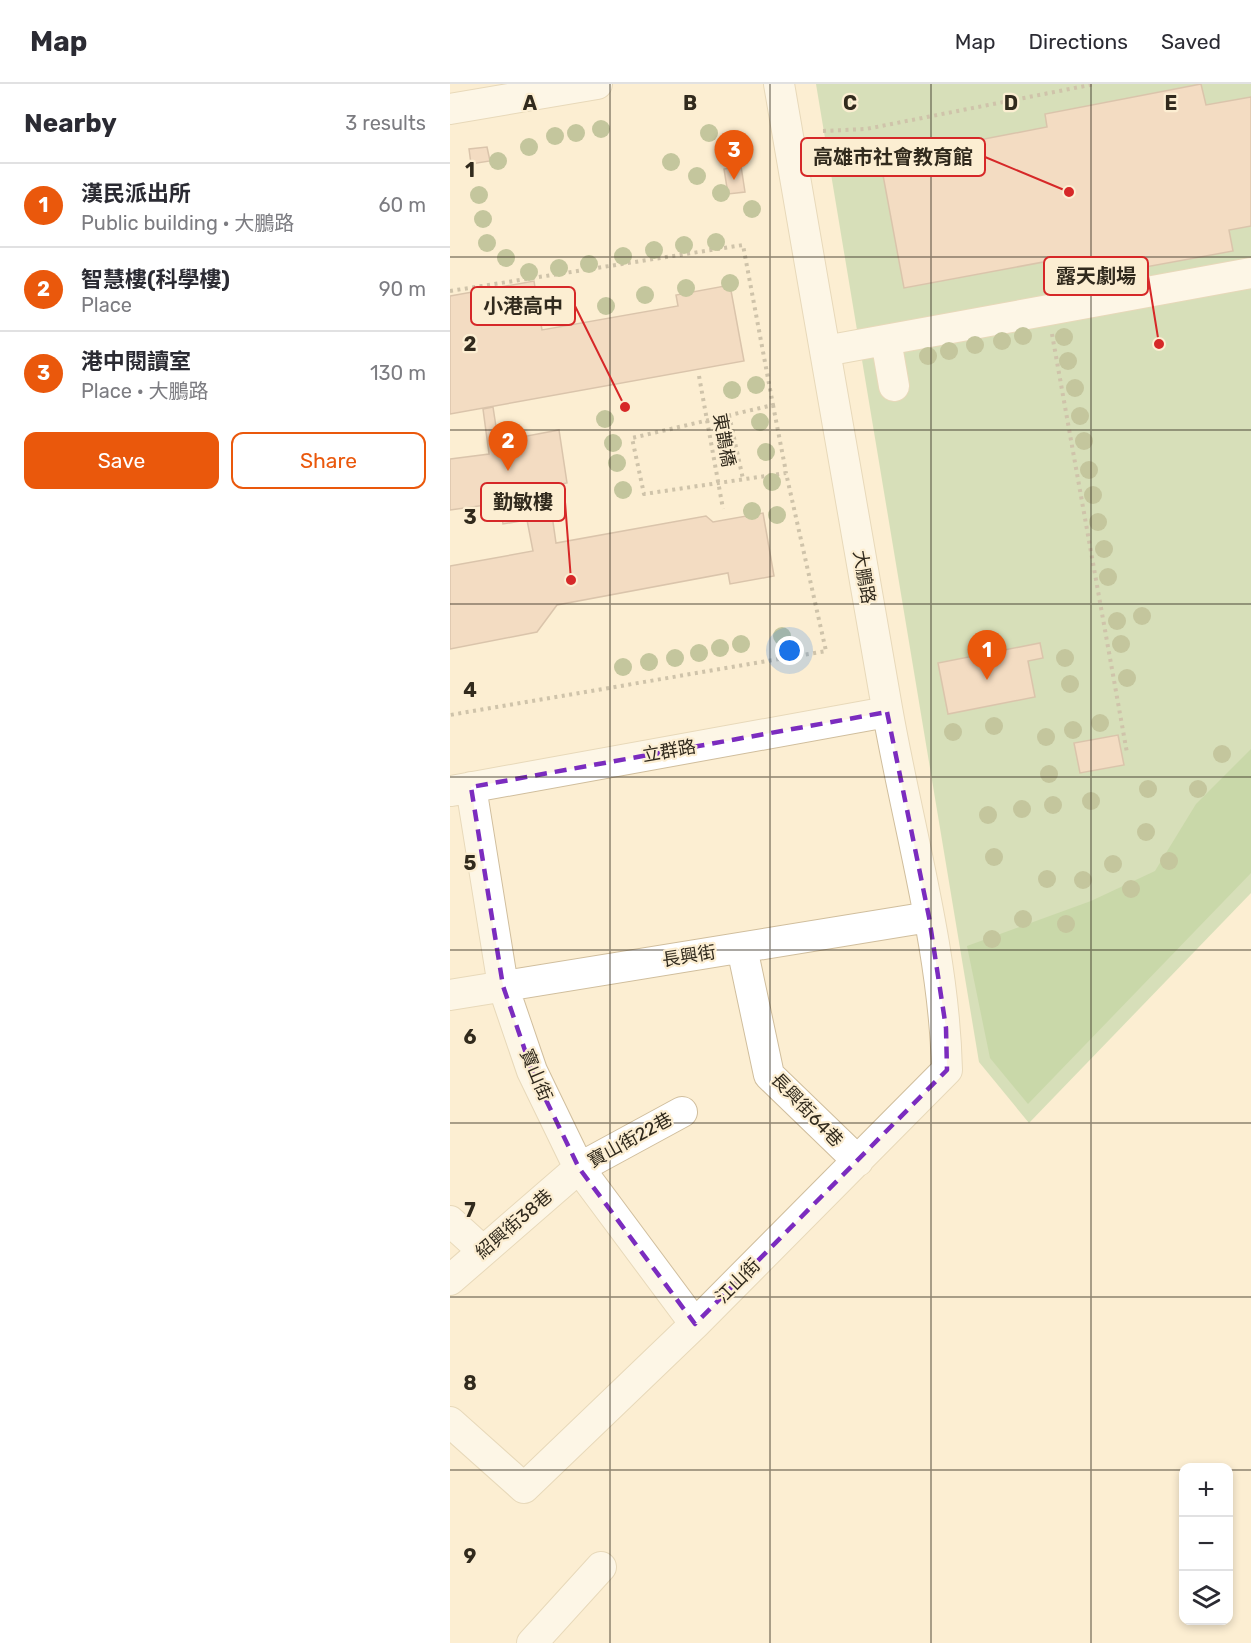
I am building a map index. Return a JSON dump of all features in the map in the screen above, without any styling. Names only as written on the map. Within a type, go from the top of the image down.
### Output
[{"type":"street","points":[[450,109],[597,84]]},
{"type":"street","name":"大鵬路","points":[[779,84],[887,712],[929,917],[946,1028],[947,1070]]},
{"type":"street","points":[[825,351],[1251,273]]},
{"type":"street","points":[[886,340],[894,386]]},
{"type":"street","name":"立群路","points":[[460,789],[887,712]]},
{"type":"street","name":"寶山街","points":[[460,789],[503,986],[532,1071],[579,1168],[695,1324]]},
{"type":"street","name":"長興街","points":[[450,995],[929,917]]},
{"type":"street","name":"長興街64巷","points":[[741,948],[769,1075],[858,1161]]},
{"type":"street","name":"江山街","points":[[450,1422],[524,1488],[695,1324],[947,1070]]},
{"type":"street","name":"寶山街22巷","points":[[579,1168],[682,1112]]},
{"type":"street","name":"紹興街38巷","points":[[450,1280],[579,1168]]},
{"type":"street","points":[[450,1221],[483,1251]]},
{"type":"street","points":[[532,1643],[601,1567]]},
{"type":"path","points":[[823,131],[866,129],[1095,84]]},
{"type":"path","points":[[450,291],[743,245],[786,473],[826,651],[450,714]]},
{"type":"path","points":[[1048,310],[1127,753]]},
{"type":"path","name":"東鵲橋","points":[[699,376],[723,509]]},
{"type":"path","points":[[773,405],[632,438],[644,494],[786,473]]},
{"type":"path","points":[[729,415],[742,479]]},
{"type":"highlighted area","points":[[887,712],[929,917],[946,1028],[947,1070],[695,1324],[579,1168],[532,1071],[503,986],[471,787]]},
{"type":"green space","points":[[816,84],[1251,84],[1251,893],[1029,1123],[979,1062]]},
{"type":"green space","points":[[1251,749],[1251,873],[1028,1104],[990,1058],[967,946],[1091,901],[1155,871],[1196,804]]},
{"type":"building","points":[[1201,84],[1206,105],[1251,97],[1251,226],[1229,230],[1233,251],[1069,281],[1065,258],[904,288],[880,159],[1047,127],[1045,114]]},
{"type":"building","points":[[487,147],[490,161],[471,164],[469,149]]},
{"type":"building","points":[[741,166],[745,192],[728,194],[724,169]]},
{"type":"building","points":[[534,281],[542,330],[678,306],[676,295],[730,285],[744,361],[450,414],[450,296]]},
{"type":"building","points":[[493,407],[497,433],[518,430],[522,437],[559,430],[567,483],[522,491],[527,520],[503,524],[500,503],[450,510],[450,459],[489,454],[483,409]]},
{"type":"building","points":[[763,513],[774,576],[730,584],[728,573],[557,605],[537,632],[450,649],[450,566],[533,551],[527,520],[552,515],[556,543],[706,516],[713,522]]},
{"type":"building","points":[[1040,643],[1043,658],[1028,661],[1035,697],[948,714],[938,663]]},
{"type":"building","points":[[1118,735],[1124,765],[1080,773],[1074,743]]},
{"type":"place","name":"港中閱讀室","points":[[734,180]]},
{"type":"place","name":"高雄市社會教育館","points":[[1069,192]]},
{"type":"place","name":"露天劇場","points":[[1159,344]]},
{"type":"place","name":"小港高中","points":[[625,407]]},
{"type":"place","name":"智慧樓(科學樓)","points":[[508,471]]},
{"type":"place","name":"勤敏樓","points":[[571,580]]},
{"type":"place","name":"漢民派出所","points":[[987,680]]}]
